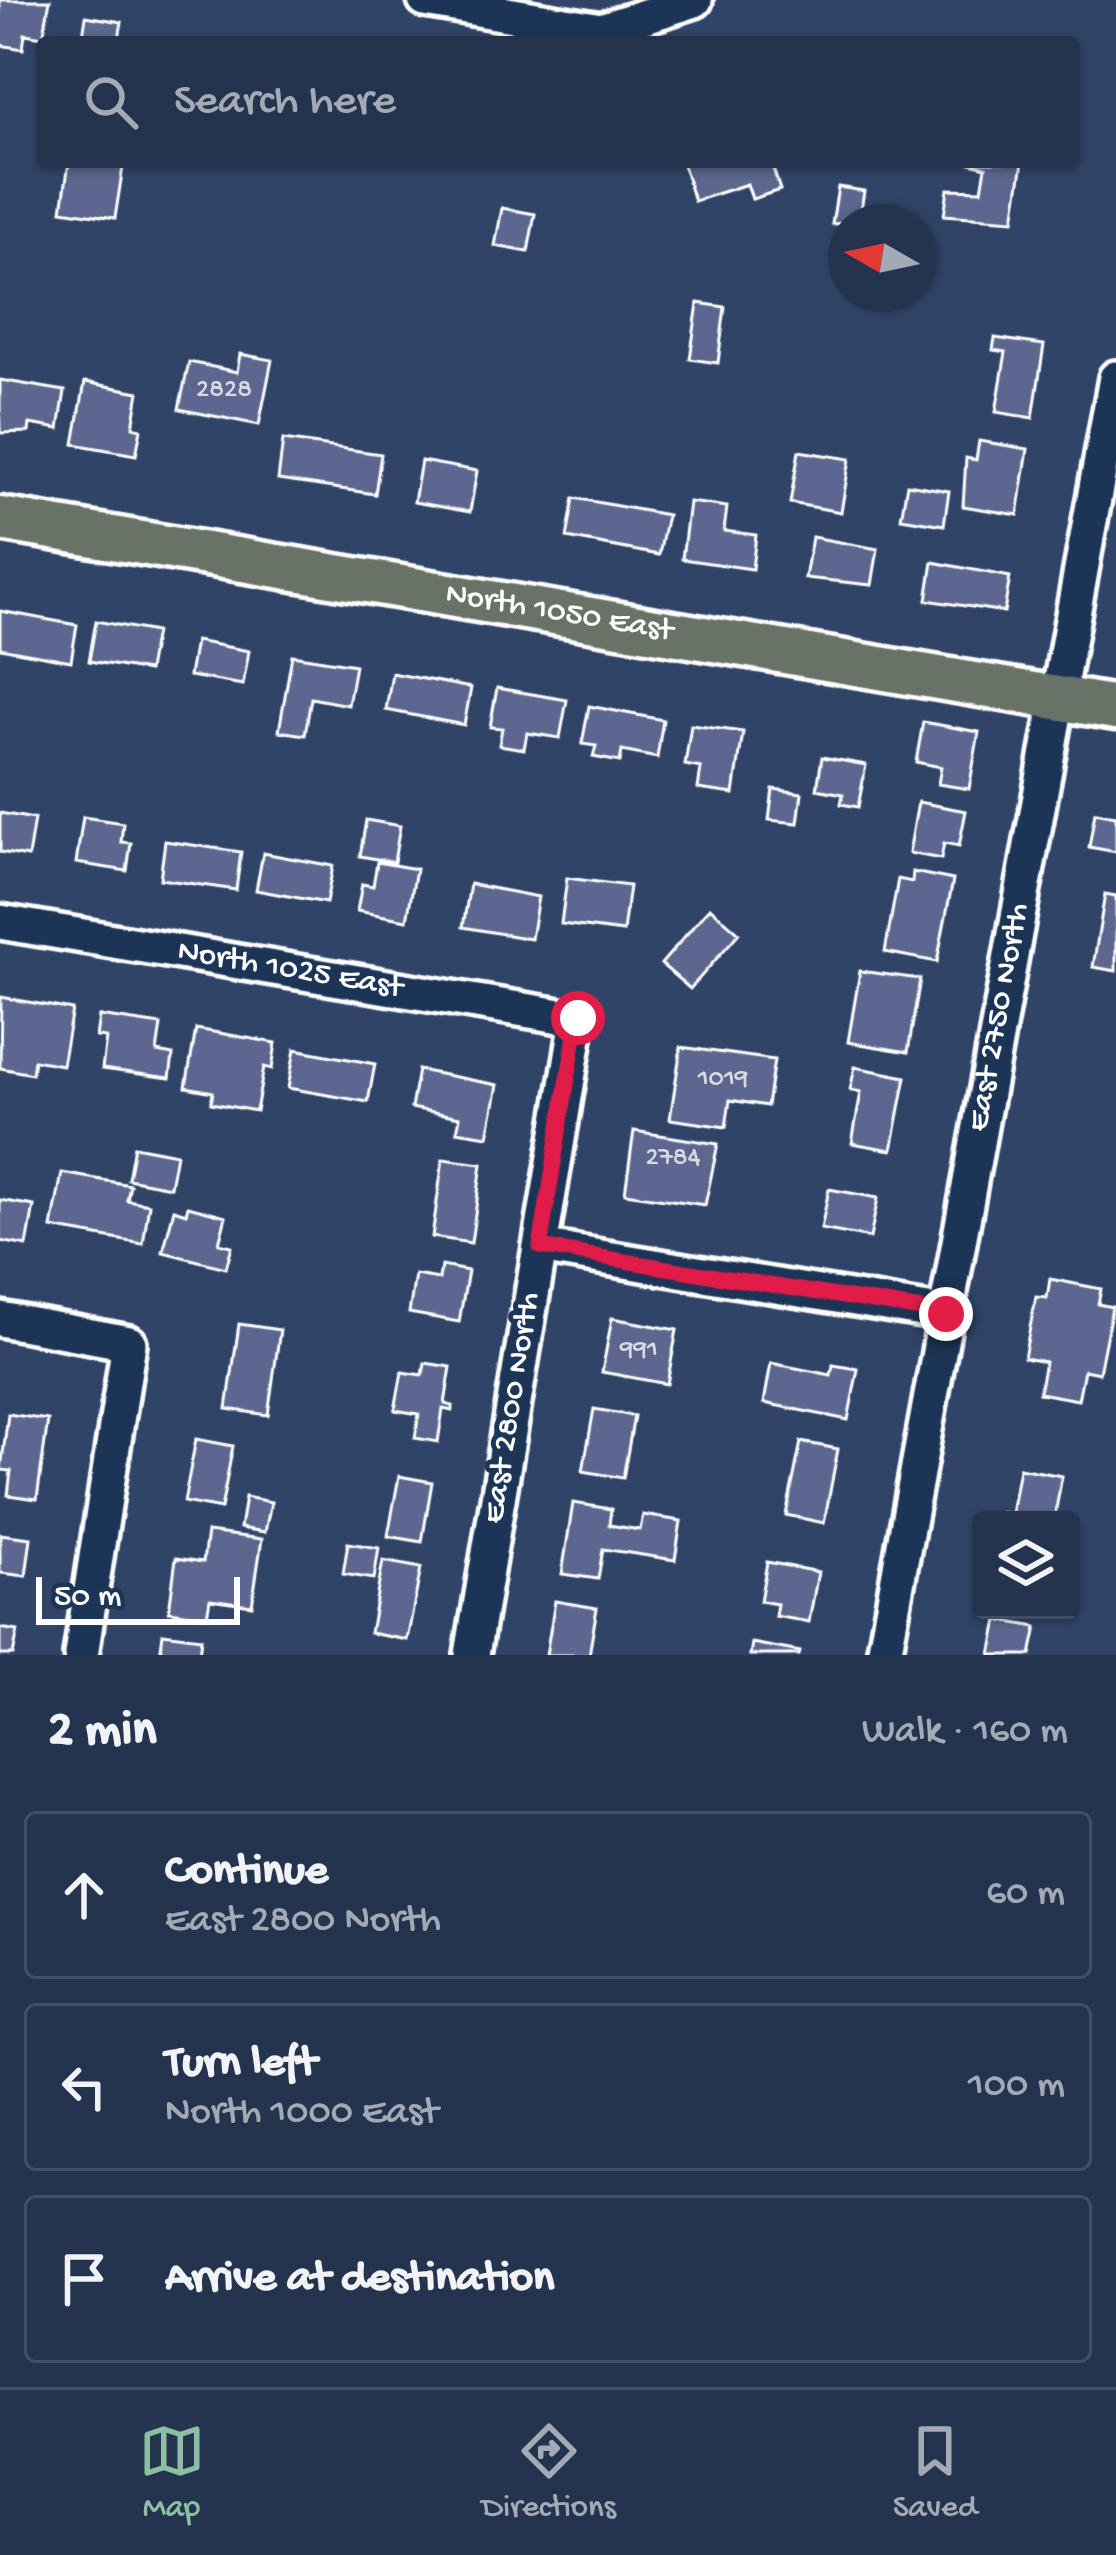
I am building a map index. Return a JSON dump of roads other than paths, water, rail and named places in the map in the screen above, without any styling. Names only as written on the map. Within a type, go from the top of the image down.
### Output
[{"type":"main road","name":"North 1050 East","points":[[0,519],[1116,708]]},
{"type":"street","points":[[425,0],[601,30],[695,0]]},
{"type":"street","name":"East 2750 North","points":[[884,1655],[1116,378]]},
{"type":"street","name":"North 1025 East","points":[[0,922],[578,1018]]},
{"type":"street","name":"East 2800 North","points":[[472,1655],[578,1018]]},
{"type":"street","points":[[540,1247],[946,1314]]},
{"type":"street","points":[[0,1319],[129,1343],[81,1655]]}]
